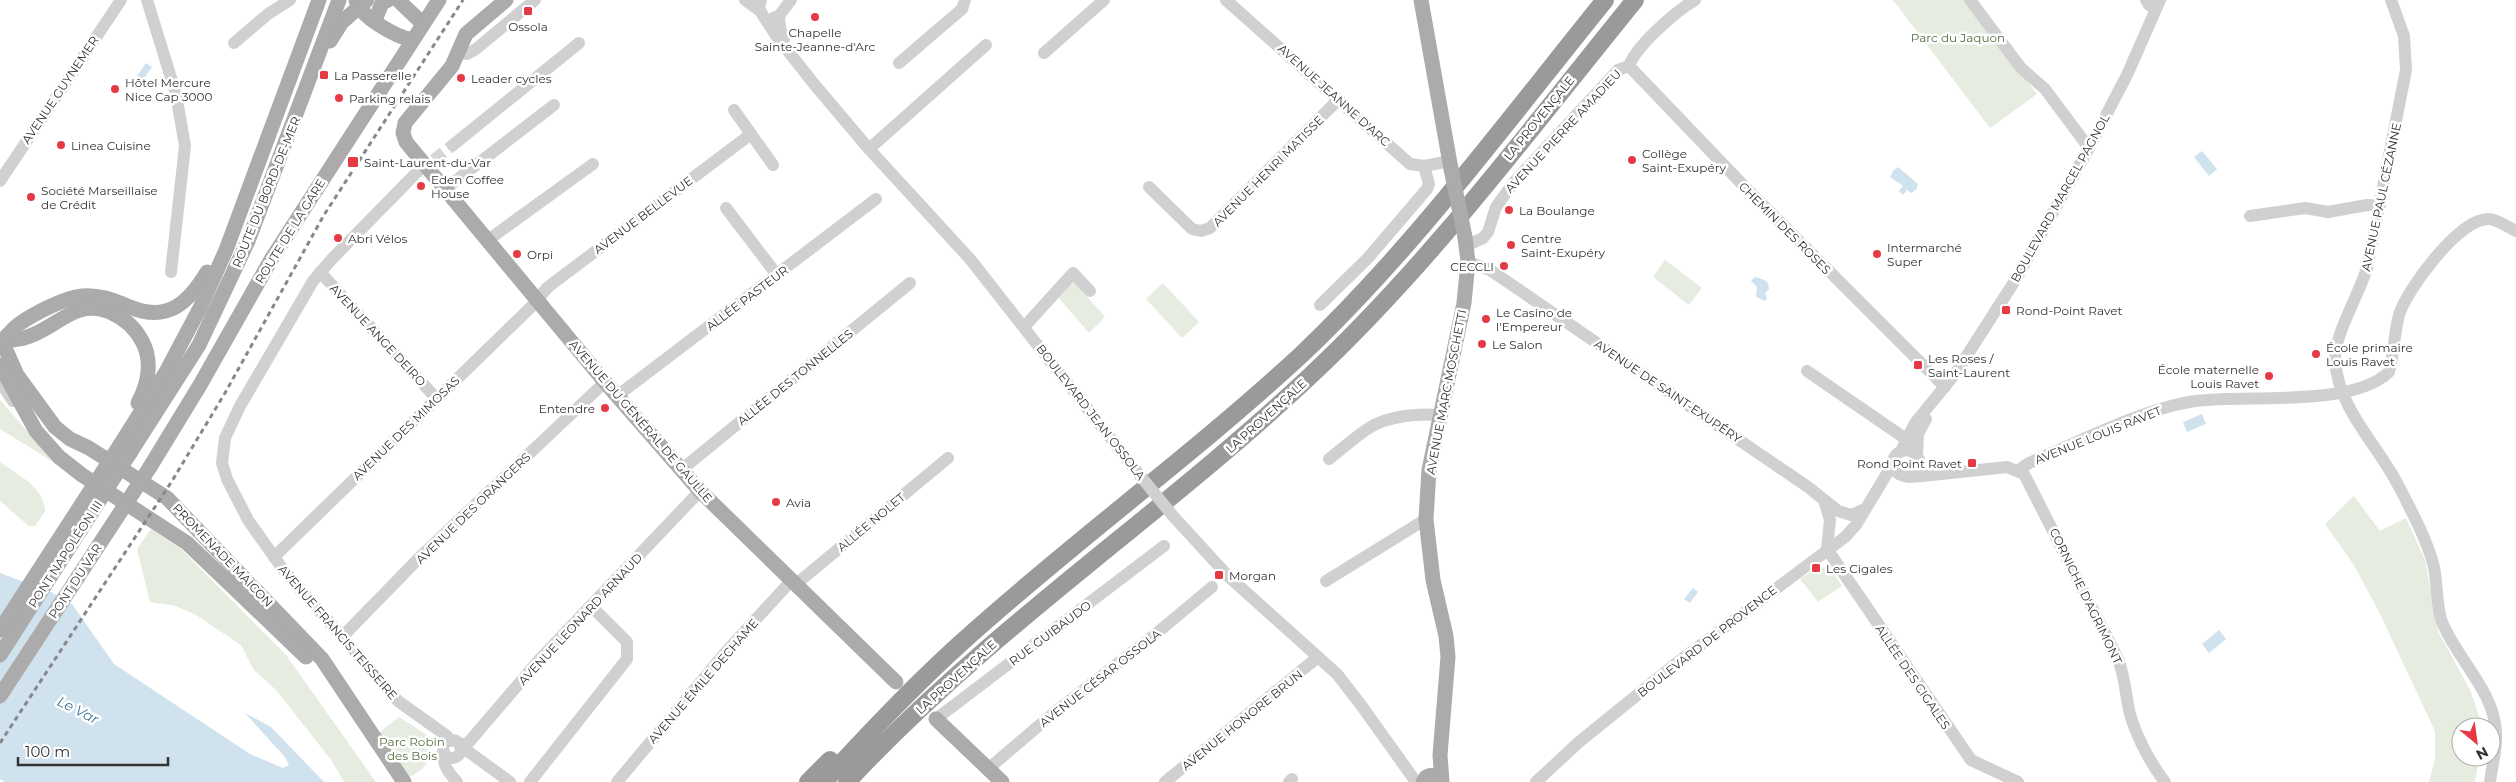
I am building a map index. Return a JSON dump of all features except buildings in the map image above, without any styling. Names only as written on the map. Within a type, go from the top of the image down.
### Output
[{"type":"highway","name":"LA PROVENÇALE","points":[[824,782],[893,706],[962,642],[1047,568],[1250,402],[1333,323],[1419,230],[1605,0]]},
{"type":"highway","name":"LA PROVENÇALE","points":[[847,782],[916,712],[1030,612],[1217,459],[1356,331],[1446,232],[1635,0]]},
{"type":"highway","points":[[808,782],[835,755],[893,706]]},
{"type":"highway","points":[[861,782],[897,740],[916,712]]},
{"type":"main road","name":"ROUTE DU BORD-DE-MER","points":[[125,445],[200,308],[236,227],[263,147],[318,0]]},
{"type":"main road","name":"ROUTE DU BORD-DE-MER","points":[[125,445],[182,373],[214,315],[253,230],[338,0]]},
{"type":"main road","points":[[375,20],[382,3],[388,0]]},
{"type":"main road","points":[[398,0],[423,24]]},
{"type":"main road","name":"ROUTE DE LA GARE","points":[[150,467],[200,385],[272,258],[439,0]]},
{"type":"main road","points":[[459,52],[460,45],[466,34],[506,0]]},
{"type":"main road","name":"AVENUE MARC MOSCHETTI","points":[[1421,0],[1450,165],[1466,242],[1468,262],[1464,303],[1429,470],[1426,519],[1433,580],[1446,636],[1448,657],[1440,755],[1430,780]]},
{"type":"main road","points":[[315,63],[342,22],[360,2],[375,20],[387,30],[402,38],[413,40]]},
{"type":"main road","points":[[387,30],[400,60]]},
{"type":"main road","name":"AVENUE DU GÉNÉRAL DE GAULLE","points":[[459,52],[452,66],[405,123],[403,133],[406,142],[428,164],[445,189],[605,382],[700,491],[896,682]]},
{"type":"main road","points":[[1,341],[19,324],[70,298],[97,297],[137,310],[152,312],[170,310],[185,302],[196,291],[208,270],[263,147]]},
{"type":"main road","points":[[1,341],[26,338],[68,314],[88,308],[106,310],[130,324],[144,344],[148,373],[146,386],[125,445]]},
{"type":"main road","name":"PROMENADE MAÏCON","points":[[1,341],[17,375],[55,427],[70,439],[89,448],[178,507],[322,659],[353,702],[404,782]]},
{"type":"main road","name":"PROMENADE MAÏCON","points":[[0,365],[29,419],[45,442],[70,466],[197,551],[353,702]]},
{"type":"main road","name":"PONT NAPOLÉON III","points":[[0,630],[125,445]]},
{"type":"main road","name":"PONT NAPOLÉON III","points":[[0,655],[125,445]]},
{"type":"main road","name":"PONT DU VAR","points":[[0,696],[150,467]]},
{"type":"main road","points":[[936,719],[1002,782]]},
{"type":"street","name":"AVENUE GUYNEMER","points":[[0,181],[121,0]]},
{"type":"street","points":[[147,0],[176,94],[185,146],[171,272]]},
{"type":"street","points":[[234,43],[268,14],[290,0]]},
{"type":"street","points":[[459,52],[467,54],[476,50],[535,0]]},
{"type":"street","name":"BOULEVARD JEAN OSSOLA","points":[[745,0],[762,9],[791,56],[869,149],[970,259],[1173,516],[1235,582],[1318,656],[1348,688],[1400,758],[1419,775],[1430,780]]},
{"type":"street","points":[[899,63],[962,9],[966,0]]},
{"type":"street","points":[[1044,53],[1104,0]]},
{"type":"street","name":"AVENUE JEANNE D'ARC","points":[[1226,0],[1404,159],[1410,164],[1424,166]]},
{"type":"street","name":"AVENUE PIERRE AMADIEU","points":[[1466,242],[1483,238],[1488,232],[1496,207],[1514,182],[1618,70],[1629,66],[1635,55],[1671,17],[1695,0]]},
{"type":"street","points":[[1970,0],[2021,68],[2045,89],[2090,148]]},
{"type":"street","points":[[2146,0],[2149,5],[2158,4]]},
{"type":"street","name":"AVENUE PAUL CÉZANNE","points":[[2392,0],[2400,21],[2407,57],[2404,88],[2373,206],[2361,289],[2337,342],[2335,360],[2342,391],[2352,413],[2388,466],[2406,499],[2429,549],[2439,594],[2441,620],[2455,648],[2488,700],[2496,733],[2490,782]]},
{"type":"street","name":"BOULEVARD MARCEL PAGNOL","points":[[1904,445],[1915,423],[1996,313],[2090,148],[2127,75],[2158,4]]},
{"type":"street","points":[[762,9],[771,18],[784,6]]},
{"type":"street","name":"BOULEVARD JEAN OSSOLA","points":[[784,6],[780,28],[791,56]]},
{"type":"street","points":[[453,145],[578,43]]},
{"type":"street","points":[[869,149],[986,45]]},
{"type":"street","name":"CHEMIN DES ROSES","points":[[1629,66],[1742,184],[1944,386]]},
{"type":"street","name":"AVENUE HENRI MATISSE","points":[[1148,187],[1192,229],[1200,231],[1210,228],[1340,100]]},
{"type":"street","points":[[445,189],[554,105]]},
{"type":"street","points":[[734,110],[774,165]]},
{"type":"street","name":"AVENUE BELLEVUE","points":[[537,299],[548,287],[751,134]]},
{"type":"street","name":"AVENUE FRANCIS TEISSEIRE","points":[[428,164],[320,272],[240,406],[222,449],[222,463],[237,500],[274,557],[398,701],[447,736],[454,749]]},
{"type":"street","points":[[488,240],[593,164]]},
{"type":"street","points":[[1320,305],[1368,258],[1427,189],[1428,184],[1424,166],[1450,165]]},
{"type":"street","name":"ALLÉE PASTEUR","points":[[618,396],[876,199]]},
{"type":"street","points":[[2250,216],[2305,208],[2328,212],[2373,206]]},
{"type":"street","points":[[726,208],[777,275]]},
{"type":"street","name":"AVENUE LOUIS RAVET","points":[[2019,470],[2029,463],[2163,408],[2197,400],[2283,398],[2342,391],[2374,384],[2389,372],[2399,316],[2421,273],[2458,235],[2474,224],[2488,218],[2516,231]]},
{"type":"street","name":"AVENUE DE SAINT-EXUPÉRY","points":[[1468,262],[1490,270],[1679,401],[1729,432],[1845,515],[1857,514],[1865,509]]},
{"type":"street","name":"AVENUE ANGE DEIRO","points":[[320,272],[436,398]]},
{"type":"street","points":[[1024,326],[1073,273],[1090,291]]},
{"type":"street","name":"ALLÉE DES TONNELLES","points":[[681,470],[910,283]]},
{"type":"street","name":"AVENUE DES MIMOSAS","points":[[274,557],[537,299]]},
{"type":"street","points":[[1807,371],[1904,445],[1919,459],[1946,473]]},
{"type":"street","points":[[0,382],[29,419]]},
{"type":"street","name":"AVENUE DES ORANGERS","points":[[342,637],[423,554],[605,382]]},
{"type":"street","name":"BOULEVARD MARCEL PAGNOL","points":[[1919,459],[1918,434],[1944,386]]},
{"type":"street","points":[[1329,459],[1368,428],[1382,422],[1428,414],[1440,415]]},
{"type":"street","points":[[1904,445],[1894,456],[1892,465],[1897,474],[1906,477],[2007,466],[2019,470]]},
{"type":"street","name":"ALLÉE NOLET","points":[[793,583],[948,458]]},
{"type":"street","points":[[1906,477],[1917,472],[1919,459]]},
{"type":"street","name":"BOULEVARD DE PROVENCE","points":[[1536,782],[1579,742],[1678,662],[1851,531],[1892,465]]},
{"type":"street","name":"CORNICHE D'AGRIMONT","points":[[2019,470],[2028,479],[2118,659],[2124,674],[2128,705],[2134,726],[2144,749],[2165,782]]},
{"type":"street","name":"BOULEVARD DE PROVENCE","points":[[1873,497],[1895,479],[1906,477]]},
{"type":"street","name":"AVENUE LEONARD ARNAUD","points":[[454,749],[469,742],[540,659],[700,491]]},
{"type":"street","points":[[1824,500],[1830,520],[1827,549]]},
{"type":"street","points":[[1326,581],[1426,519]]},
{"type":"street","name":"RUE GUIBAUDO","points":[[936,719],[1164,546]]},
{"type":"street","name":"ALLÉE DES CIGALES","points":[[1827,549],[1971,760],[2018,782]]},
{"type":"street","name":"AVENUE ÉMILE DECHAME","points":[[617,782],[724,654],[793,583]]},
{"type":"street","name":"AVENUE CÉSAR OSSOLA","points":[[988,769],[1055,712],[1152,637],[1212,587]]},
{"type":"street","points":[[530,782],[627,659],[627,642],[597,612]]},
{"type":"street","name":"AVENUE HONORE BRUN","points":[[1165,782],[1318,656]]},
{"type":"street","points":[[457,781],[443,760],[454,749],[469,752],[510,782]]},
{"type":"green space","name":"Parc du Jaquon","points":[[1893,0],[1968,0],[2037,94],[1990,128]]},
{"type":"green space","points":[[1665,260],[1702,288],[1689,305],[1653,277]]},
{"type":"green space","points":[[1073,281],[1105,317],[1089,333],[1058,297]]},
{"type":"green space","points":[[1163,283],[1199,322],[1182,338],[1146,299]]},
{"type":"green space","points":[[0,400],[55,463],[0,429]]},
{"type":"green space","points":[[0,462],[28,482],[40,495],[45,511],[35,526],[29,526],[0,501]]},
{"type":"green space","points":[[2354,496],[2380,531],[2406,518],[2425,560],[2438,631],[2470,690],[2479,717],[2451,717],[2451,767],[2477,767],[2475,782],[2429,782],[2435,759],[2435,731],[2380,614],[2354,565],[2325,524]]},
{"type":"green space","points":[[151,529],[180,548],[286,655],[376,782],[344,782],[332,761],[276,690],[253,669],[241,645],[196,615],[176,606],[150,602],[137,549]]},
{"type":"green space","points":[[1818,567],[1830,568],[1842,586],[1818,602],[1800,579]]},
{"type":"green space","name":"Parc Robin des Bois","points":[[399,717],[430,737],[430,752],[427,762],[420,770],[408,778],[379,733]]},
{"type":"water","points":[[146,63],[152,67],[143,80],[137,76]]},
{"type":"water","points":[[2202,151],[2217,169],[2209,176],[2194,157]]},
{"type":"water","points":[[1898,167],[1918,184],[1916,190],[1911,193],[1907,190],[1903,195],[1899,191],[1903,186],[1890,177]]},
{"type":"water","points":[[1755,277],[1768,283],[1769,289],[1765,293],[1767,298],[1765,301],[1756,297],[1757,287],[1751,281]]},
{"type":"water","points":[[2202,414],[2206,424],[2187,432],[2183,422]]},
{"type":"water","name":"Le Var","points":[[0,573],[53,593],[72,604],[114,664],[250,754],[283,768],[289,765],[285,757],[245,713],[271,727],[324,782],[5,782],[0,779]]},
{"type":"water","points":[[1693,588],[1698,592],[1690,603],[1684,599]]},
{"type":"water","points":[[2219,630],[2226,639],[2209,653],[2202,644]]},
{"type":"tunnel","points":[[434,160],[453,145]]},
{"type":"railway","points":[[0,743],[172,481],[225,393],[324,215],[463,0]]},
{"type":"place","name":"Ossola","points":[[528,11]]},
{"type":"place","name":"Chapelle Sainte-Jeanne-d'Arc","points":[[815,17]]},
{"type":"place","name":"La Passerelle","points":[[324,75]]},
{"type":"place","name":"Leader cycles","points":[[461,78]]},
{"type":"place","name":"Hôtel Mercure Nice Cap 3000","points":[[115,89]]},
{"type":"place","name":"Parking relais","points":[[339,98]]},
{"type":"place","name":"Linea Cuisine","points":[[61,145]]},
{"type":"place","name":"Collège Saint-Exupéry","points":[[1632,160]]},
{"type":"place","name":"Saint-Laurent-du-Var","points":[[353,162]]},
{"type":"place","name":"Eden Coffee House","points":[[421,186]]},
{"type":"place","name":"Société Marseillaise de Crédit","points":[[31,197]]},
{"type":"place","name":"La Boulange","points":[[1509,210]]},
{"type":"place","name":"Abri Vélos","points":[[338,238]]},
{"type":"place","name":"Centre Saint-Exupéry","points":[[1511,245]]},
{"type":"place","name":"Orpi","points":[[517,254]]},
{"type":"place","name":"Intermarché Super","points":[[1877,254]]},
{"type":"place","name":"CECCLI","points":[[1504,266]]},
{"type":"place","name":"Rond-Point Ravet","points":[[2006,310]]},
{"type":"place","name":"Le Casino de l'Empereur","points":[[1486,319]]},
{"type":"place","name":"Le Salon","points":[[1482,344]]},
{"type":"place","name":"École primaire Louis Ravet","points":[[2316,354]]},
{"type":"place","name":"Les Roses / Saint-Laurent","points":[[1918,365]]},
{"type":"place","name":"École maternelle Louis Ravet","points":[[2269,376]]},
{"type":"place","name":"Entendre","points":[[605,408]]},
{"type":"place","name":"Rond Point Ravet","points":[[1972,463]]},
{"type":"place","name":"Avia","points":[[776,502]]},
{"type":"place","name":"Les Cigales","points":[[1816,568]]},
{"type":"place","name":"Morgan","points":[[1219,575]]}]
